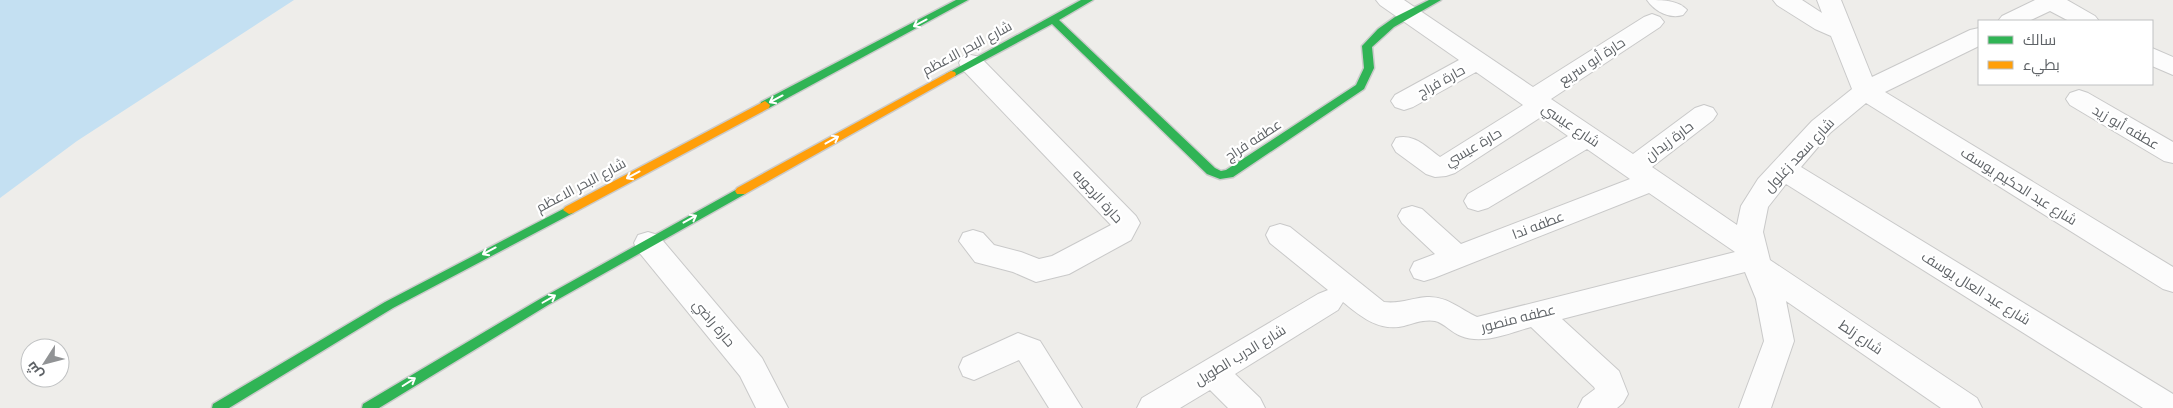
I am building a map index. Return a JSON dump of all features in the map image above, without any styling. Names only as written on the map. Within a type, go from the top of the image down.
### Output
[{"type":"main road","name":"شارع البحر الاعظم","points":[[218,408],[389,305],[963,0]]},
{"type":"main road","name":"شارع البحر الاعظم","points":[[368,408],[432,368],[648,243],[1088,0]]},
{"type":"main road","name":"عطفه فراج","points":[[1053,19],[1211,170],[1220,175],[1229,174],[1360,87],[1368,76],[1371,62],[1367,46],[1398,7],[1436,0]]},
{"type":"street","points":[[1785,0],[1823,24],[1841,31]]},
{"type":"street","points":[[1829,0],[1865,91]]},
{"type":"street","points":[[2012,20],[2053,1],[2085,20]]},
{"type":"street","name":"شارع عيسي","points":[[1398,7],[1643,174],[1755,258]]},
{"type":"street","name":"حارة أبو سريع","points":[[1537,102],[1662,11]]},
{"type":"street","name":"شارع سعد زغلول","points":[[1755,408],[1780,341],[1771,299],[1755,258],[1749,232],[1755,206],[1784,168],[1822,127],[1865,91],[1978,36]]},
{"type":"street","points":[[2153,57],[2173,67]]},
{"type":"street","name":"حارة فراج","points":[[1404,100],[1477,61]]},
{"type":"street","name":"حارة الرجوبه","points":[[971,63],[1126,223],[1121,232],[1059,266],[1036,272],[1021,263],[985,254],[973,241]]},
{"type":"street","name":"شارع عبد الحكيم يوسف","points":[[1865,91],[2173,281]]},
{"type":"street","name":"عطفه أبو زيد","points":[[2079,99],[2173,154]]},
{"type":"street","name":"حارة عيسي","points":[[1405,145],[1435,167],[1446,166],[1537,102]]},
{"type":"street","name":"حارة زيدان","points":[[1643,174],[1704,114]]},
{"type":"street","points":[[1478,201],[1588,137]]},
{"type":"street","name":"شارع عبد العال يوسف","points":[[1784,168],[2169,408]]},
{"type":"street","name":"عطفه ندا","points":[[1424,270],[1458,257],[1643,174]]},
{"type":"street","points":[[1412,216],[1458,257]]},
{"type":"street","name":"عطفه منصور","points":[[1280,235],[1374,311],[1386,316],[1398,316],[1434,309],[1447,312],[1467,328],[1477,329],[1755,258]]},
{"type":"street","name":"حارة راضي","points":[[648,243],[751,367],[772,408]]},
{"type":"street","name":"شارع زلط","points":[[1755,258],[1966,408]]},
{"type":"street","name":"شارع الدرب الطويل","points":[[1153,408],[1328,302]]},
{"type":"street","points":[[1537,314],[1608,380],[1612,394],[1594,408]]},
{"type":"street","points":[[974,367],[1018,346],[1028,350],[1066,408]]},
{"type":"street","points":[[1212,372],[1249,408]]},
{"type":"water","points":[[0,0],[294,0],[77,141],[0,198]]},
{"type":"traffic: fast","points":[[765,105],[963,0]]},
{"type":"traffic: fast","points":[[951,74],[1088,0]]},
{"type":"traffic: fast","points":[[1053,19],[1211,171],[1220,175],[1229,174],[1360,87],[1369,68],[1367,46],[1390,25],[1436,0]]},
{"type":"traffic: fast","points":[[368,408],[544,302],[741,191]]},
{"type":"traffic: fast","points":[[218,408],[389,305],[569,210]]},
{"type":"traffic: slow","points":[[741,191],[951,74]]},
{"type":"traffic: slow","points":[[569,210],[765,105]]}]
